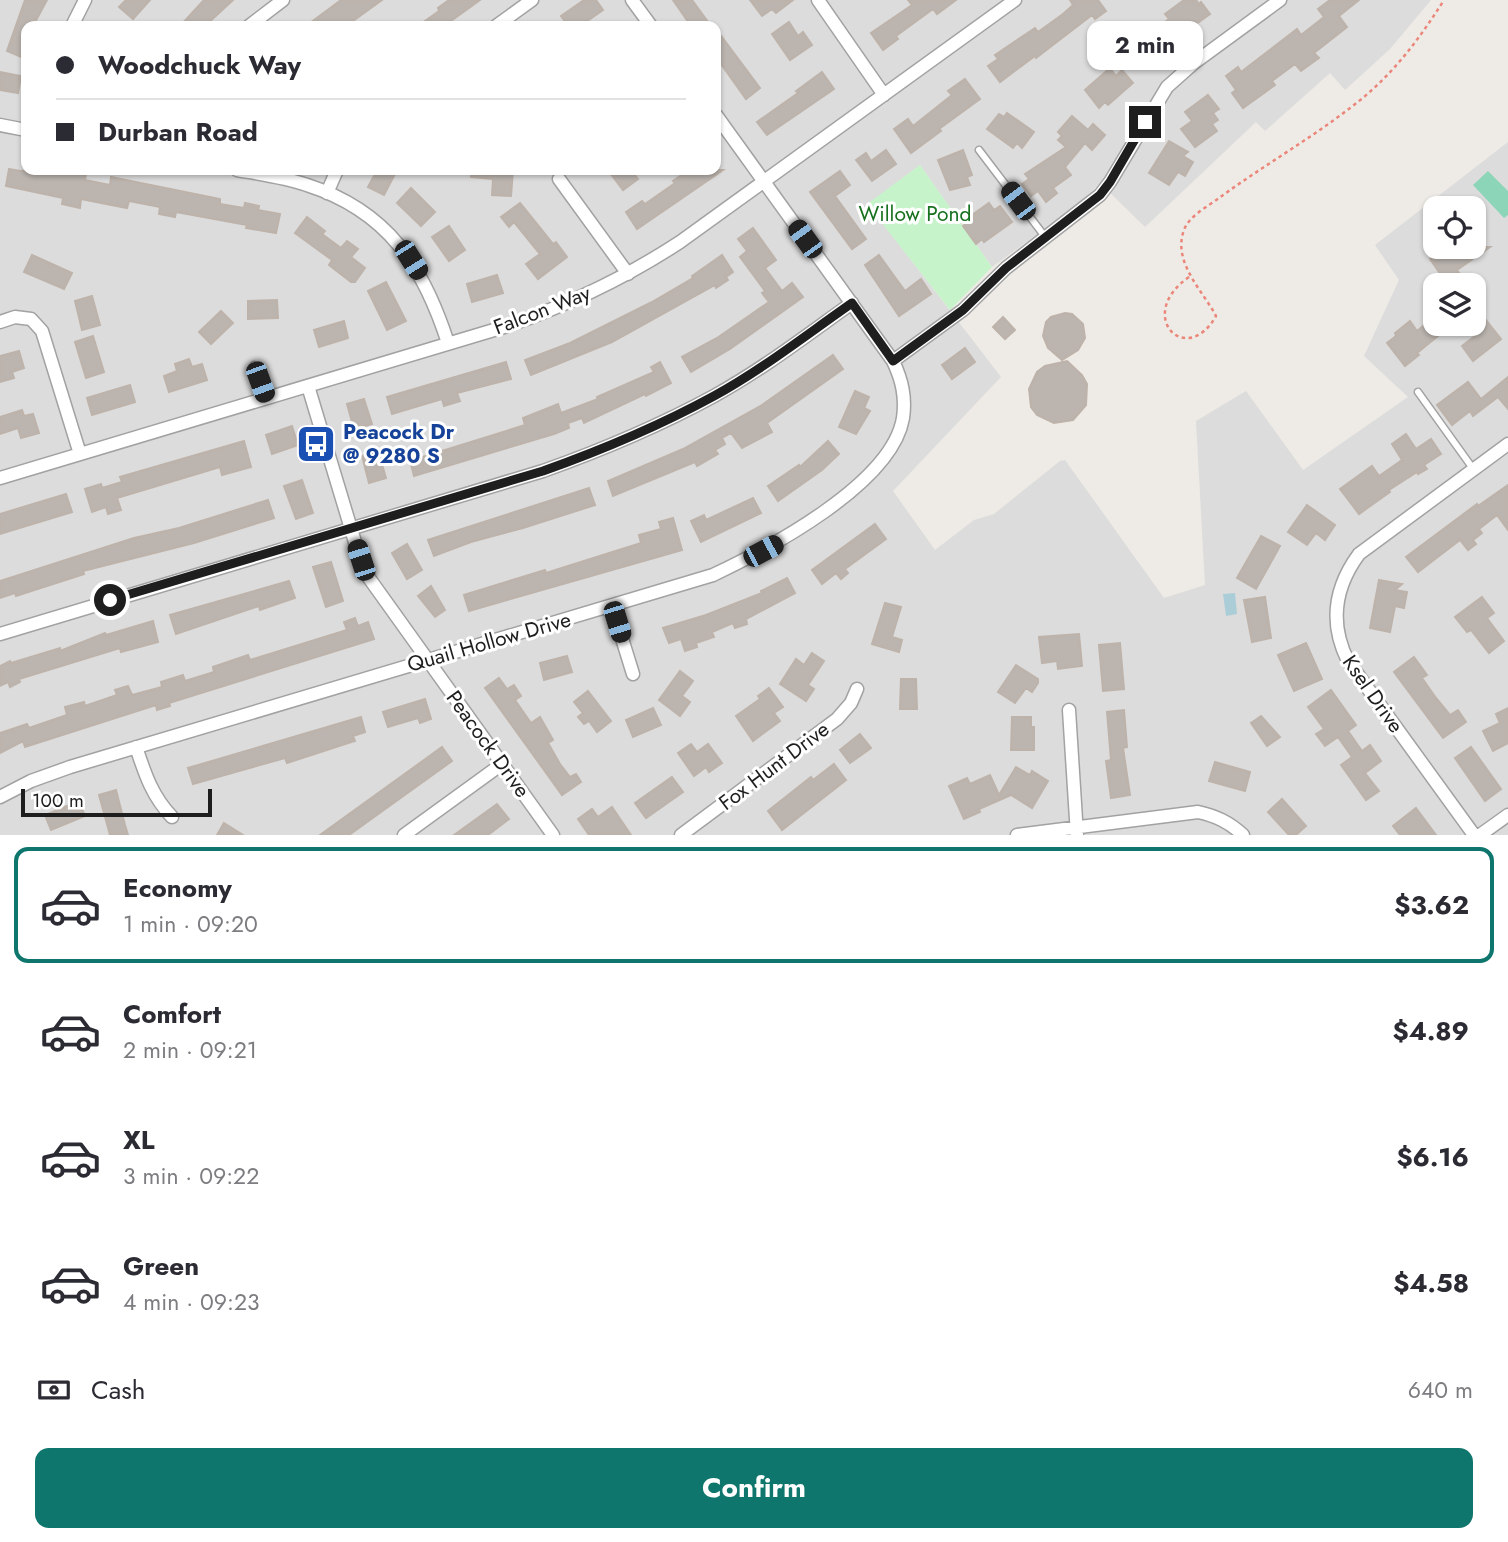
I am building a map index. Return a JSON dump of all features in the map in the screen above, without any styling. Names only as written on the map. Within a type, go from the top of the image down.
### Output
[{"type":"street","points":[[74,21],[85,0]]},
{"type":"street","points":[[256,21],[284,0]]},
{"type":"street","points":[[503,21],[532,0]]},
{"type":"street","points":[[632,0],[647,21]]},
{"type":"street","points":[[818,0],[884,96]]},
{"type":"street","name":"Falcon Way","points":[[0,478],[541,315],[628,274],[680,242],[1014,0]]},
{"type":"street","points":[[893,361],[963,310],[1006,268],[1100,195],[1157,102],[1180,74],[1280,0]]},
{"type":"street","name":"Quail Hollow Drive","points":[[0,797],[70,767],[713,575],[789,536],[839,501],[882,459],[899,430],[905,399],[901,379],[893,361],[721,123]]},
{"type":"street","points":[[0,125],[21,129]]},
{"type":"street","points":[[262,175],[306,184],[360,210],[377,223],[411,260],[435,305],[448,343]]},
{"type":"street","points":[[327,193],[335,175]]},
{"type":"street","points":[[559,179],[628,274]]},
{"type":"street","points":[[0,634],[543,471],[633,436],[716,395],[852,303]]},
{"type":"street","points":[[0,323],[15,317],[31,319],[42,331],[80,454]]},
{"type":"street","name":"Peacock Drive","points":[[308,386],[361,560],[369,578],[553,835]]},
{"type":"street","name":"Ksel Drive","points":[[1474,835],[1348,661],[1340,646],[1335,607],[1340,586],[1359,554],[1508,444]]},
{"type":"street","points":[[612,606],[633,674]]},
{"type":"street","name":"Fox Hunt Drive","points":[[681,835],[837,719],[851,703],[857,689]]},
{"type":"street","points":[[1069,710],[1077,831]]},
{"type":"street","points":[[136,747],[150,789],[172,817]]},
{"type":"street","points":[[404,835],[502,764]]},
{"type":"street","points":[[1017,835],[1077,831],[1198,812],[1216,816],[1243,835]]},
{"type":"street","points":[[1480,835],[1508,815]]},
{"type":"lane","points":[[979,150],[1046,238]]},
{"type":"lane","points":[[254,365],[266,398]]},
{"type":"lane","points":[[1418,393],[1474,470]]},
{"type":"path","points":[[1189,277],[1175,289],[1166,302],[1163,313],[1169,328],[1184,339],[1192,339],[1209,328],[1216,316],[1207,298],[1189,277],[1181,250],[1184,230],[1194,216],[1360,100],[1420,40],[1444,0]]},
{"type":"shaded area","points":[[0,0],[1431,0],[1390,49],[1345,90],[1330,73],[1265,131],[1256,122],[1145,227],[1100,183],[1079,204],[992,267],[920,165],[868,204],[1001,377],[893,491],[935,550],[974,520],[994,514],[1060,461],[1065,460],[1164,598],[1205,585],[1196,421],[1246,391],[1303,470],[1408,397],[1364,356],[1399,280],[1375,245],[1423,208],[1423,259],[1486,259],[1486,196],[1438,196],[1508,142],[1508,835],[0,835]]},
{"type":"green space","name":"Willow Pond","points":[[920,165],[992,267],[950,310],[867,204]]},
{"type":"green space","points":[[1488,171],[1508,191],[1508,215],[1504,218],[1473,185]]},
{"type":"water","points":[[1235,593],[1237,614],[1226,616],[1223,594]]},
{"type":"building","points":[[25,0],[47,0],[36,21],[21,21],[21,57],[7,51]]},
{"type":"building","points":[[126,0],[150,0],[133,19],[119,7]]},
{"type":"building","points":[[204,0],[233,0],[210,21],[185,21]]},
{"type":"building","points":[[341,0],[382,0],[353,21],[313,21]]},
{"type":"building","points":[[449,0],[480,0],[451,21],[425,21],[439,11],[438,8]]},
{"type":"building","points":[[584,0],[596,0],[603,10],[587,21],[564,21],[561,16]]},
{"type":"building","points":[[673,0],[692,0],[707,21],[688,21]]},
{"type":"building","points":[[750,0],[793,0],[776,13],[772,9],[762,16]]},
{"type":"building","points":[[908,0],[956,0],[937,14],[933,9],[896,36],[898,39],[883,50],[871,33],[912,5]]},
{"type":"building","points":[[1070,0],[1098,0],[1106,11],[1095,19],[1092,15],[1000,82],[988,66],[998,59],[995,55],[1035,28],[1038,32],[1063,14],[1073,5]]},
{"type":"building","points":[[1184,0],[1196,0],[1199,4],[1201,2],[1210,14],[1192,27],[1190,24],[1135,67],[1119,46],[1145,24],[1151,32],[1169,19],[1165,14]]},
{"type":"building","points":[[1330,0],[1359,0],[1339,16],[1347,27],[1314,53],[1319,58],[1301,71],[1295,64],[1272,81],[1275,85],[1243,108],[1232,93],[1236,90],[1226,76],[1238,67],[1241,72],[1297,29],[1301,35],[1324,17],[1318,9]]},
{"type":"building","points":[[789,22],[798,36],[803,32],[812,45],[790,60],[772,34]]},
{"type":"building","points":[[721,36],[760,88],[746,99],[721,64]]},
{"type":"building","points":[[1110,68],[1116,76],[1122,70],[1133,83],[1108,105],[1105,102],[1099,108],[1085,90]]},
{"type":"building","points":[[0,72],[21,76],[18,93],[0,90]]},
{"type":"building","points":[[822,72],[834,89],[767,135],[757,122]]},
{"type":"building","points":[[965,79],[980,99],[911,153],[894,129],[908,119],[913,126],[952,95],[948,91]]},
{"type":"building","points":[[1208,95],[1219,109],[1213,113],[1218,120],[1212,124],[1217,131],[1195,147],[1181,129],[1192,121],[1185,112]]},
{"type":"building","points":[[1007,113],[1034,132],[1022,148],[1017,143],[1013,148],[987,129],[999,114],[1004,117]]},
{"type":"building","points":[[1072,116],[1088,130],[1093,124],[1105,135],[1092,150],[1085,143],[1065,167],[1071,175],[1053,188],[1057,193],[1046,202],[1038,191],[1031,196],[1022,184],[1029,179],[1025,174],[1066,147],[1058,140],[1062,136],[1058,132]]},
{"type":"building","points":[[1169,141],[1188,152],[1183,156],[1193,162],[1185,176],[1178,172],[1169,185],[1149,173]]},
{"type":"building","points":[[886,150],[896,164],[872,181],[856,160],[866,153],[871,161]]},
{"type":"building","points":[[963,150],[972,175],[967,177],[970,185],[950,190],[938,160]]},
{"type":"building","points":[[9,169],[21,171],[21,175],[86,175],[85,180],[110,185],[111,177],[220,199],[220,204],[244,208],[245,203],[259,206],[258,210],[280,214],[276,233],[176,212],[175,217],[159,214],[160,207],[129,201],[127,208],[81,199],[80,208],[62,204],[63,198],[6,186]]},
{"type":"building","points":[[840,171],[850,185],[835,196],[866,239],[852,249],[810,192]]},
{"type":"building","points":[[374,175],[394,175],[384,195],[368,187]]},
{"type":"building","points":[[513,175],[511,196],[492,195],[493,179],[471,177]]},
{"type":"building","points":[[612,175],[635,175],[638,179],[623,190]]},
{"type":"building","points":[[682,175],[716,175],[637,229],[626,212],[642,201],[645,204],[675,183],[673,181]]},
{"type":"building","points":[[411,188],[435,212],[421,226],[397,203]]},
{"type":"building","points":[[520,203],[567,257],[538,279],[526,264],[540,254],[514,222],[509,227],[501,217]]},
{"type":"building","points":[[989,203],[994,210],[1000,206],[1012,222],[984,242],[982,239],[976,244],[963,226],[974,218],[972,215]]},
{"type":"building","points":[[307,217],[325,231],[322,234],[341,248],[347,241],[358,249],[351,257],[365,268],[355,282],[351,282],[329,265],[332,260],[295,233]]},
{"type":"building","points":[[449,226],[465,250],[449,261],[432,237]]},
{"type":"building","points":[[753,228],[776,260],[765,268],[782,291],[792,283],[803,297],[730,349],[691,372],[682,357],[717,338],[769,302],[762,293],[765,291],[740,257],[747,251],[738,239]]},
{"type":"building","points":[[32,255],[72,273],[64,289],[24,272]]},
{"type":"building","points":[[722,255],[733,272],[726,277],[728,280],[716,288],[715,285],[612,342],[531,375],[525,360],[570,343],[652,302],[693,278],[692,276]]},
{"type":"building","points":[[879,255],[905,291],[921,279],[931,294],[899,316],[865,265]]},
{"type":"building","points":[[1430,259],[1473,259],[1457,270],[1459,273],[1440,273]]},
{"type":"building","points":[[497,275],[503,293],[472,302],[467,284]]},
{"type":"building","points":[[386,282],[406,321],[387,330],[368,291]]},
{"type":"building","points":[[92,296],[100,325],[82,330],[75,301]]},
{"type":"building","points":[[277,300],[278,318],[248,319],[248,301]]},
{"type":"building","points":[[221,311],[233,323],[211,344],[199,332]]},
{"type":"building","points":[[1072,314],[1083,324],[1085,338],[1078,350],[1062,360],[1048,348],[1043,336],[1046,322],[1051,317]]},
{"type":"building","points":[[1003,317],[1015,330],[1005,339],[993,327]]},
{"type":"building","points":[[1486,320],[1501,339],[1473,361],[1462,346],[1475,336],[1486,336]]},
{"type":"building","points":[[344,321],[348,338],[319,347],[314,330]]},
{"type":"building","points":[[1410,321],[1417,331],[1423,326],[1423,336],[1438,336],[1405,366],[1387,343],[1396,336],[1395,333]]},
{"type":"building","points":[[93,336],[104,372],[86,378],[75,342]]},
{"type":"building","points":[[965,348],[975,362],[952,379],[942,365]]},
{"type":"building","points":[[19,351],[24,368],[12,372],[14,378],[0,382],[0,356]]},
{"type":"building","points":[[833,355],[843,369],[767,423],[772,432],[742,448],[731,433],[722,438],[725,444],[715,450],[718,454],[697,466],[695,462],[613,496],[608,481],[683,449],[762,405]]},
{"type":"building","points":[[189,359],[192,367],[202,364],[207,380],[169,392],[164,376],[177,371],[175,364]]},
{"type":"building","points":[[1067,361],[1082,375],[1087,384],[1086,405],[1073,420],[1054,423],[1037,415],[1031,407],[1029,389],[1037,372],[1045,366]]},
{"type":"building","points":[[506,362],[511,379],[457,393],[460,401],[444,406],[442,399],[392,414],[387,397]]},
{"type":"building","points":[[660,362],[671,383],[646,396],[645,394],[584,423],[582,418],[568,423],[569,428],[554,434],[414,476],[410,461],[525,425],[523,418],[558,404],[561,413],[598,399],[597,397],[654,372],[651,367]]},
{"type":"building","points":[[1508,377],[1508,409],[1498,397],[1473,416],[1470,411],[1452,425],[1437,405],[1468,382],[1481,399]]},
{"type":"building","points":[[130,385],[135,402],[92,415],[87,398]]},
{"type":"building","points":[[855,391],[869,397],[864,408],[870,411],[856,434],[839,427]]},
{"type":"building","points":[[364,399],[372,424],[354,429],[347,404]]},
{"type":"building","points":[[22,410],[24,416],[33,414],[39,433],[21,438],[18,428],[0,434],[0,417]]},
{"type":"building","points":[[292,426],[298,445],[272,454],[266,435]]},
{"type":"building","points":[[1406,434],[1416,449],[1431,439],[1441,454],[1424,465],[1427,469],[1418,474],[1417,472],[1389,490],[1390,492],[1359,514],[1340,489],[1372,466],[1379,476],[1402,460],[1392,444]]},
{"type":"building","points":[[244,441],[251,467],[222,475],[220,467],[117,498],[121,510],[108,514],[106,507],[92,512],[85,489],[101,484],[102,488],[122,482],[120,477]]},
{"type":"building","points":[[828,441],[839,454],[822,470],[778,501],[768,486],[799,465],[800,467]]},
{"type":"building","points":[[378,451],[386,478],[369,483],[362,456]]},
{"type":"building","points":[[302,480],[313,513],[296,519],[284,486]]},
{"type":"building","points":[[1508,485],[1508,530],[1497,515],[1479,529],[1482,533],[1473,540],[1476,544],[1468,550],[1460,540],[1418,572],[1406,557],[1477,504],[1478,506]]},
{"type":"building","points":[[589,488],[595,505],[471,542],[434,556],[428,540]]},
{"type":"building","points":[[66,494],[72,512],[0,534],[0,514]]},
{"type":"building","points":[[753,498],[761,513],[701,542],[691,521],[704,515],[706,520]]},
{"type":"building","points":[[268,500],[274,518],[194,543],[83,571],[84,574],[16,596],[15,593],[0,598],[0,581],[134,538],[179,528]]},
{"type":"building","points":[[1307,505],[1335,525],[1325,540],[1316,533],[1307,545],[1288,532]]},
{"type":"building","points":[[673,518],[682,550],[469,611],[464,595],[641,543],[639,535],[661,529],[659,522]]},
{"type":"building","points":[[875,524],[886,539],[845,569],[848,573],[841,579],[836,573],[822,584],[812,570]]},
{"type":"building","points":[[1261,536],[1280,546],[1256,589],[1237,578]]},
{"type":"building","points":[[407,544],[422,570],[407,579],[392,553]]},
{"type":"building","points":[[331,562],[343,601],[326,607],[313,567]]},
{"type":"building","points":[[787,578],[795,593],[746,619],[747,624],[735,628],[733,623],[712,632],[714,637],[696,643],[697,647],[685,651],[681,639],[669,643],[663,628],[762,593],[761,591]]},
{"type":"building","points":[[1379,580],[1402,584],[1395,590],[1407,592],[1404,608],[1395,606],[1390,632],[1370,628]]},
{"type":"building","points":[[289,581],[295,598],[260,610],[259,606],[176,634],[170,615]]},
{"type":"building","points":[[431,586],[445,610],[435,617],[418,596]]},
{"type":"building","points":[[1265,597],[1271,638],[1252,642],[1244,600]]},
{"type":"building","points":[[1482,597],[1494,613],[1487,618],[1504,641],[1489,653],[1471,630],[1467,632],[1455,617]]},
{"type":"building","points":[[885,603],[901,607],[892,637],[902,640],[899,652],[872,644]]},
{"type":"building","points":[[355,618],[358,626],[368,622],[374,639],[169,703],[170,706],[157,710],[156,705],[25,747],[23,741],[0,753],[0,733],[27,724],[29,728],[67,715],[65,707],[84,702],[85,706],[117,695],[115,690],[128,686],[132,695],[162,687],[161,682],[183,675],[185,681],[214,672],[213,667],[248,655],[250,660],[347,630],[344,622]]},
{"type":"building","points":[[153,621],[158,642],[121,652],[120,648],[19,679],[20,682],[10,687],[8,682],[0,686],[0,666],[10,661],[11,663],[60,648],[60,651],[105,633],[106,635]]},
{"type":"building","points":[[1079,634],[1082,666],[1058,669],[1057,661],[1042,663],[1039,637]]},
{"type":"building","points":[[1120,643],[1124,689],[1103,691],[1099,645]]},
{"type":"building","points":[[1306,643],[1322,679],[1294,691],[1278,655]]},
{"type":"building","points":[[812,653],[824,661],[808,685],[814,689],[806,701],[780,684],[796,659],[804,665]]},
{"type":"building","points":[[567,656],[572,672],[544,680],[540,663]]},
{"type":"building","points":[[1414,657],[1427,675],[1422,678],[1436,698],[1450,715],[1458,710],[1466,722],[1443,738],[1394,672]]},
{"type":"building","points":[[1016,665],[1038,679],[1038,683],[1032,692],[1026,688],[1015,703],[998,692]]},
{"type":"building","points":[[680,671],[693,681],[682,696],[690,702],[680,716],[659,700]]},
{"type":"building","points":[[499,678],[507,689],[514,685],[521,696],[515,700],[531,723],[540,717],[553,740],[548,743],[560,764],[570,777],[576,774],[581,782],[562,795],[485,688]]},
{"type":"building","points":[[901,679],[916,679],[917,709],[900,709]]},
{"type":"building","points":[[769,688],[783,707],[774,713],[780,721],[753,741],[736,716],[760,699],[758,696]]},
{"type":"building","points":[[1331,690],[1356,725],[1348,731],[1362,751],[1370,745],[1381,761],[1365,773],[1379,791],[1366,800],[1341,765],[1352,757],[1338,737],[1325,746],[1316,734],[1324,729],[1308,707]]},
{"type":"building","points":[[588,691],[611,721],[597,732],[589,721],[584,724],[578,717],[583,713],[574,702]]},
{"type":"building","points":[[425,699],[431,719],[420,723],[418,718],[388,727],[383,712]]},
{"type":"building","points":[[653,708],[661,725],[633,737],[626,720]]},
{"type":"building","points":[[1508,708],[1508,743],[1493,751],[1483,731],[1500,723],[1496,714]]},
{"type":"building","points":[[1124,710],[1127,747],[1123,748],[1130,795],[1111,798],[1106,761],[1111,760],[1107,712]]},
{"type":"building","points":[[1261,716],[1280,737],[1267,746],[1251,723]]},
{"type":"building","points":[[361,717],[365,732],[353,736],[355,741],[287,763],[285,758],[193,784],[188,768]]},
{"type":"building","points":[[1012,717],[1031,717],[1034,750],[1011,750]]},
{"type":"building","points":[[860,734],[871,748],[850,763],[840,750]]},
{"type":"building","points":[[691,744],[697,752],[708,744],[722,763],[709,772],[706,767],[694,776],[678,753]]},
{"type":"building","points":[[442,747],[452,761],[349,835],[320,835]]},
{"type":"building","points":[[1471,747],[1501,789],[1485,801],[1455,758]]},
{"type":"building","points":[[1215,762],[1250,772],[1245,791],[1209,781]]},
{"type":"building","points":[[834,764],[846,780],[782,830],[768,811],[811,777],[813,780]]},
{"type":"building","points":[[1016,767],[1030,775],[1032,771],[1048,781],[1032,808],[1011,795],[964,819],[949,786],[967,778],[970,784],[990,775],[999,795]]},
{"type":"building","points":[[672,777],[683,792],[646,818],[635,803]]},
{"type":"building","points":[[116,790],[128,835],[110,835],[99,795]]},
{"type":"building","points":[[1282,799],[1306,826],[1296,835],[1289,835],[1268,812]]},
{"type":"building","points":[[79,801],[85,816],[51,830],[45,815]]},
{"type":"building","points":[[497,804],[509,819],[488,835],[454,835]]},
{"type":"building","points":[[612,807],[631,835],[589,835],[578,819],[592,809],[598,817]]},
{"type":"building","points":[[1416,808],[1436,835],[1400,835],[1393,826]]},
{"type":"building","points":[[224,823],[243,835],[217,835]]},
{"type":"place","name":"Peacock Dr @ 9280 S","points":[[316,444]]},
{"type":"route","points":[[110,600],[589,455],[716,395],[790,348],[852,303],[893,361],[963,310],[1015,260],[1100,195],[1145,122]]}]
